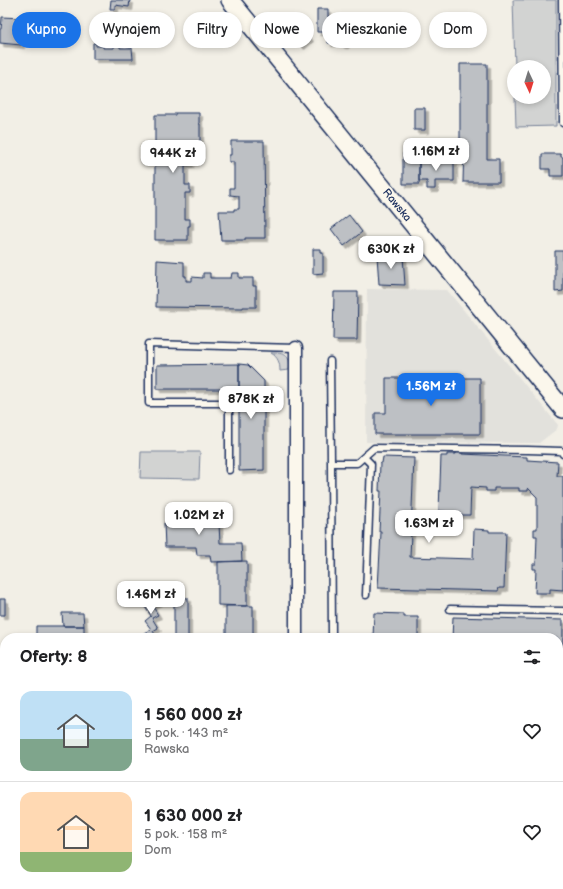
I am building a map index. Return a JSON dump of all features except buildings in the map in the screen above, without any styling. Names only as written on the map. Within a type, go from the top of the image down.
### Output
[{"type":"street","name":"Rawska","points":[[230,0],[563,409]]},
{"type":"street","points":[[296,348],[296,633]]},
{"type":"lane","points":[[562,0],[563,123]]},
{"type":"lane","points":[[229,470],[229,403],[149,404],[149,344],[296,348]]},
{"type":"lane","points":[[330,360],[332,633]]},
{"type":"lane","points":[[331,463],[357,463],[374,448],[561,451],[563,454]]},
{"type":"lane","points":[[364,457],[371,464],[366,595]]},
{"type":"lane","points":[[450,609],[563,611]]},
{"type":"shaded area","points":[[513,0],[556,0],[556,126],[516,127],[515,104],[551,104],[551,60],[515,60]]},
{"type":"shaded area","points":[[367,289],[447,290],[558,425],[557,429],[539,443],[366,442]]},
{"type":"shaded area","points":[[271,353],[280,353],[286,356],[289,361],[289,370],[280,371],[278,360]]},
{"type":"shaded area","points":[[141,452],[200,452],[199,479],[140,478]]}]
